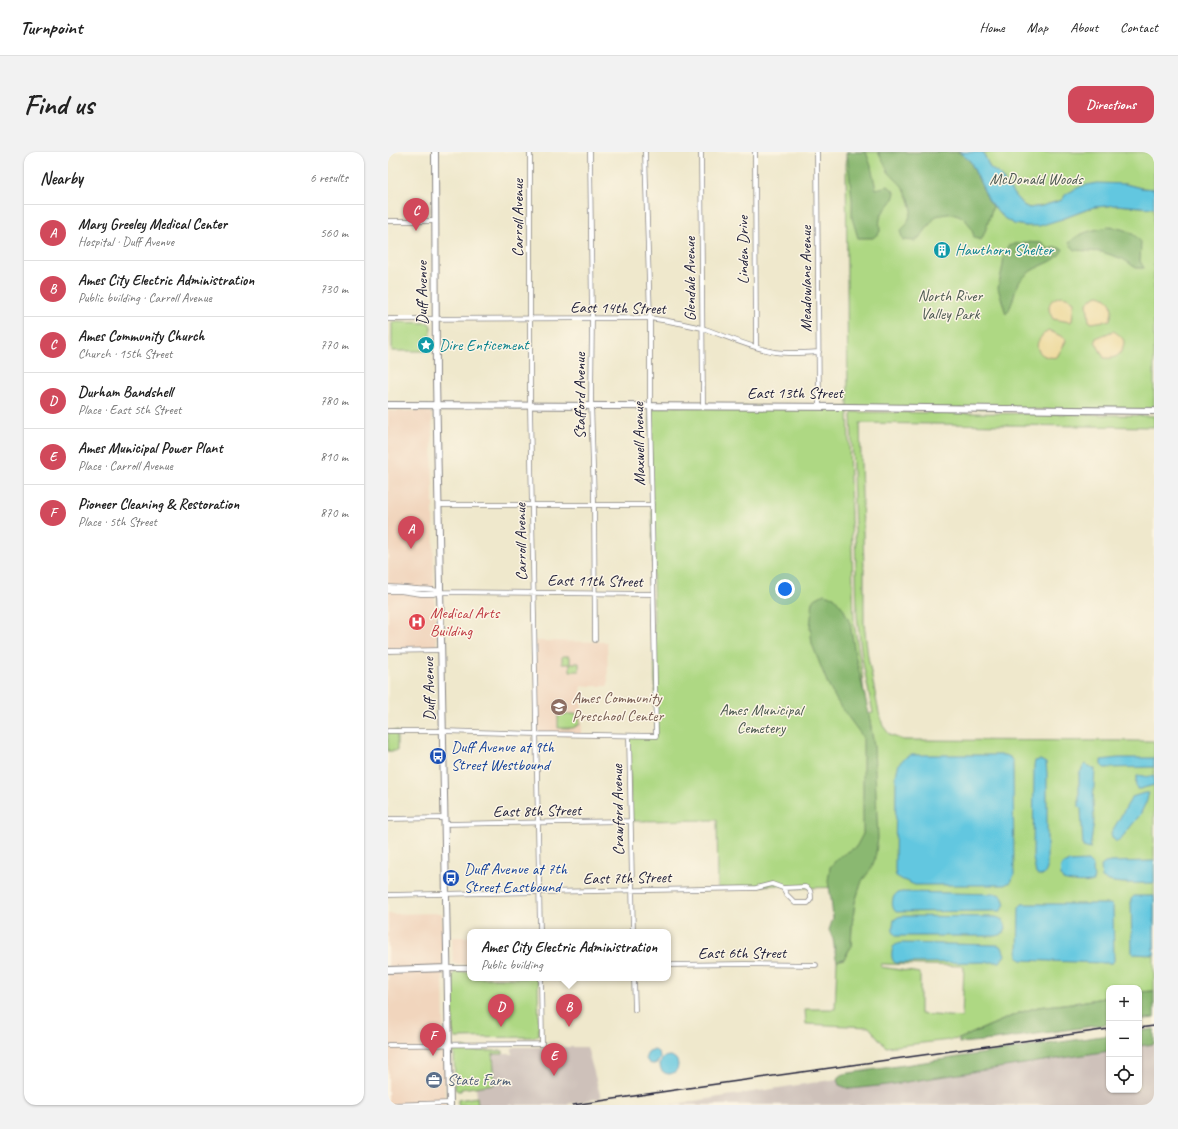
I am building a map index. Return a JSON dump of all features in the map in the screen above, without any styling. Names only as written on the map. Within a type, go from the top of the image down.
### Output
[{"type":"main road","name":"Duff Avenue","points":[[435,152],[435,319],[450,1104]]},
{"type":"main road","name":"East 13th Street","points":[[388,406],[819,406],[1154,411]]},
{"type":"main road","points":[[388,970],[447,968]]},
{"type":"street","name":"Carroll Avenue","points":[[530,152],[530,406],[540,929]]},
{"type":"street","name":"Stafford Avenue","points":[[590,152],[592,319],[591,406],[594,505],[595,640]]},
{"type":"street","name":"Maxwell Avenue","points":[[629,736],[656,736],[650,406],[650,318],[645,152]]},
{"type":"street","name":"Glendale Avenue","points":[[701,152],[703,406]]},
{"type":"street","name":"Linden Drive","points":[[755,152],[756,347]]},
{"type":"street","name":"Meadowlane Avenue","points":[[817,152],[819,406]]},
{"type":"street","points":[[388,221],[435,222]]},
{"type":"street","name":"East 14th Street","points":[[388,319],[650,318],[702,328],[775,352],[819,352]]},
{"type":"street","points":[[438,505],[652,505]]},
{"type":"street","points":[[388,587],[401,586],[418,589],[433,589],[440,592]]},
{"type":"street","points":[[388,591],[421,594],[433,594],[440,592]]},
{"type":"street","name":"East 11th Street","points":[[440,592],[653,594]]},
{"type":"street","points":[[388,651],[441,650]]},
{"type":"street","points":[[388,731],[629,736]]},
{"type":"street","name":"Crawford Avenue","points":[[629,736],[633,929]]},
{"type":"street","name":"East 8th Street","points":[[388,819],[539,823],[631,821]]},
{"type":"street","name":"East 7th Street","points":[[388,895],[756,888],[772,884],[783,888],[808,888],[811,891],[811,899],[808,903],[795,903],[786,895],[783,888]]},
{"type":"street","name":"East 6th Street","points":[[671,965],[816,965]]},
{"type":"street","points":[[447,968],[467,968]]},
{"type":"street","points":[[388,1045],[542,1044],[541,981]]},
{"type":"street","points":[[634,981],[634,1010]]},
{"type":"street","points":[[388,1105],[450,1104]]},
{"type":"shaded area","points":[[388,411],[428,411],[432,415],[434,587],[437,644],[436,647],[433,648],[388,649]]},
{"type":"shaded area","name":"Ames Community Preschool Center","points":[[535,641],[607,642],[608,686],[581,686],[582,735],[537,735]]},
{"type":"shaded area","points":[[442,913],[445,1105],[388,1105],[388,914]]},
{"type":"shaded area","points":[[452,937],[467,937],[467,964],[453,963]]},
{"type":"shaded area","points":[[1154,1044],[1154,1105],[668,1105],[837,1079],[839,1085],[850,1089],[887,1085],[1106,1051],[1106,1093],[1142,1093],[1142,1046]]},
{"type":"shaded area","points":[[587,1047],[601,1098],[562,1105],[478,1105],[476,1087],[495,1084],[493,1054],[512,1054],[512,1048]]},
{"type":"green space","name":"North River Valley Park","points":[[846,152],[959,152],[989,201],[1004,218],[1015,224],[1026,226],[1062,219],[1094,207],[1116,205],[1154,208],[1154,411],[848,407]]},
{"type":"green space","points":[[847,152],[866,152],[876,189],[888,186],[895,192],[894,197],[881,215],[880,232],[873,238],[858,238],[852,218],[852,199]]},
{"type":"green space","points":[[878,152],[960,152],[970,161],[989,201],[993,206],[981,240],[974,238],[966,220],[959,215],[950,214],[936,216],[921,236],[915,241],[903,240],[900,231],[907,224],[912,210],[909,199],[902,186],[889,173]]},
{"type":"green space","name":"McDonald Woods","points":[[983,152],[1154,152],[1154,189],[1141,188],[1125,184],[1066,194],[1062,200],[1029,208],[1023,205],[1015,196],[999,174],[990,168]]},
{"type":"green space","points":[[1108,227],[1126,231],[1134,235],[1141,242],[1140,261],[1144,268],[1136,268],[1123,259],[1102,252],[1075,250],[1069,243],[1077,236],[1092,230]]},
{"type":"green space","points":[[1023,242],[1043,243],[1048,249],[1056,247],[1063,249],[1052,261],[1031,271],[1019,282],[1006,314],[998,288],[1004,252],[1008,246]]},
{"type":"green space","points":[[392,322],[429,323],[431,326],[430,351],[392,351]]},
{"type":"green space","name":"Ames Municipal Cemetery","points":[[650,406],[848,407],[854,623],[862,672],[866,723],[874,747],[869,714],[873,713],[862,658],[857,616],[851,415],[853,412],[1154,416],[1154,427],[860,423],[864,623],[868,657],[883,726],[890,735],[903,740],[1154,741],[1154,991],[1142,992],[1142,985],[1106,985],[1106,998],[1038,1007],[1019,1013],[959,1039],[886,1047],[869,1027],[806,1024],[805,1009],[835,1009],[837,961],[844,959],[851,947],[855,902],[860,887],[792,888],[778,885],[718,888],[717,820],[631,821],[629,736],[656,736]],"holes":[[[881,964],[964,966],[962,1017],[920,1014],[920,973],[881,967]]]},
{"type":"green space","points":[[824,594],[834,597],[843,608],[850,623],[855,654],[869,714],[874,747],[878,838],[875,859],[871,869],[862,881],[855,902],[851,946],[844,959],[837,961],[833,939],[829,930],[833,918],[828,881],[830,867],[839,857],[856,847],[863,834],[863,737],[840,706],[829,687],[812,644],[810,627],[813,600]]},
{"type":"green space","points":[[562,656],[570,656],[570,663],[579,663],[579,671],[570,671],[570,664],[562,664]]},
{"type":"green space","points":[[558,714],[579,714],[580,724],[573,728],[558,728]]},
{"type":"green space","points":[[388,731],[397,731],[397,751],[388,751]]},
{"type":"green space","points":[[455,972],[467,972],[467,981],[538,981],[539,1035],[533,1037],[455,1038],[453,1033],[452,976]]},
{"type":"green space","points":[[1154,991],[1154,1018],[1142,1020],[1142,992]]},
{"type":"green space","points":[[1106,998],[1106,1024],[993,1040],[959,1043],[959,1039],[1019,1013],[1038,1007]]},
{"type":"green space","points":[[1154,1029],[1154,1044],[1142,1046],[1142,1031]]},
{"type":"green space","points":[[1106,1035],[1106,1051],[887,1085],[850,1089],[839,1085],[837,1079],[843,1074]]},
{"type":"green space","points":[[458,1048],[467,1048],[471,1051],[503,1051],[503,1054],[493,1054],[495,1084],[461,1089],[461,1091],[455,1089],[454,1051]]},
{"type":"green space","points":[[477,1097],[478,1105],[458,1105],[458,1100]]},
{"type":"sand","points":[[1099,295],[1107,298],[1111,304],[1112,311],[1110,320],[1092,323],[1089,321],[1087,303],[1095,296]]},
{"type":"sand","points":[[1061,296],[1067,297],[1074,302],[1072,321],[1070,322],[1053,319],[1049,311],[1051,302]]},
{"type":"sand","points":[[1048,330],[1065,338],[1066,341],[1057,357],[1047,357],[1043,355],[1040,353],[1037,346],[1038,341]]},
{"type":"sand","points":[[1113,331],[1122,338],[1124,342],[1123,348],[1118,356],[1113,358],[1104,358],[1095,341],[1096,338]]},
{"type":"water","points":[[959,152],[983,152],[990,168],[999,174],[1015,196],[1023,205],[1029,208],[1062,200],[1066,194],[1071,191],[1082,186],[1097,183],[1125,184],[1141,188],[1154,189],[1154,208],[1116,205],[1094,207],[1039,226],[1014,224],[1004,218],[989,201],[970,161]]},
{"type":"water","points":[[911,755],[1004,755],[1010,757],[1013,763],[1014,875],[1011,882],[1004,885],[915,885],[896,876],[896,777],[900,763]]},
{"type":"water","points":[[1118,758],[1154,758],[1154,767],[1104,768],[1101,765],[1101,760]]},
{"type":"water","points":[[1040,760],[1046,763],[1047,773],[1047,869],[1044,875],[1039,876],[1036,874],[1033,858],[1034,766],[1035,761]]},
{"type":"water","points":[[1085,764],[1095,769],[1093,802],[1094,821],[1090,849],[1083,847],[1081,809],[1079,807],[1079,774]]},
{"type":"water","points":[[1138,775],[1149,777],[1154,776],[1154,785],[1137,789],[1136,778]]},
{"type":"water","points":[[1149,793],[1140,815],[1119,841],[1116,842],[1111,833],[1132,797]]},
{"type":"water","points":[[1088,861],[1093,866],[1094,882],[1071,882],[1063,880],[1060,870],[1064,863]]},
{"type":"water","points":[[1154,861],[1154,883],[1119,883],[1102,878],[1101,866],[1105,863]]},
{"type":"water","points":[[897,893],[998,894],[1002,896],[1005,904],[1001,911],[896,912],[892,902],[893,898]]},
{"type":"water","points":[[1134,896],[1154,896],[1154,955],[1132,953],[1131,899]]},
{"type":"water","points":[[1022,904],[1110,904],[1113,906],[1114,961],[1112,963],[1103,963],[1021,960],[1018,957],[1019,907]]},
{"type":"water","points":[[902,916],[995,917],[1002,920],[1006,928],[1002,934],[995,936],[896,936],[893,930],[894,920]]},
{"type":"water","points":[[901,943],[998,945],[1002,947],[1005,955],[1000,962],[895,963],[892,957],[893,947]]},
{"type":"water","points":[[650,1050],[656,1050],[660,1054],[660,1060],[656,1064],[650,1064],[646,1060],[646,1054]]},
{"type":"water","points":[[669,1056],[675,1059],[678,1065],[675,1071],[669,1074],[663,1071],[660,1065],[663,1059]]},
{"type":"railway","points":[[1142,1028],[1154,1026]]},
{"type":"railway","points":[[573,1105],[1106,1029]]},
{"type":"place","name":"Ames Community Church","points":[[416,231]]},
{"type":"place","name":"Hawthorn Shelter","points":[[942,250]]},
{"type":"place","name":"Dire Enticement","points":[[426,345]]},
{"type":"place","name":"Mary Greeley Medical Center","points":[[411,549]]},
{"type":"place","name":"Medical Arts Building","points":[[417,622]]},
{"type":"place","name":"Ames Community Preschool Center","points":[[559,707]]},
{"type":"place","name":"Duff Avenue at 9th Street Westbound","points":[[438,756]]},
{"type":"place","name":"Duff Avenue at 7th Street Eastbound","points":[[451,878]]},
{"type":"place","name":"Durham Bandshell","points":[[501,1027]]},
{"type":"place","name":"Ames City Electric Administration","points":[[569,1027]]},
{"type":"place","name":"Pioneer Cleaning & Restoration","points":[[433,1056]]},
{"type":"place","name":"Ames Municipal Power Plant","points":[[554,1076]]},
{"type":"place","name":"State Farm","points":[[434,1080]]}]
